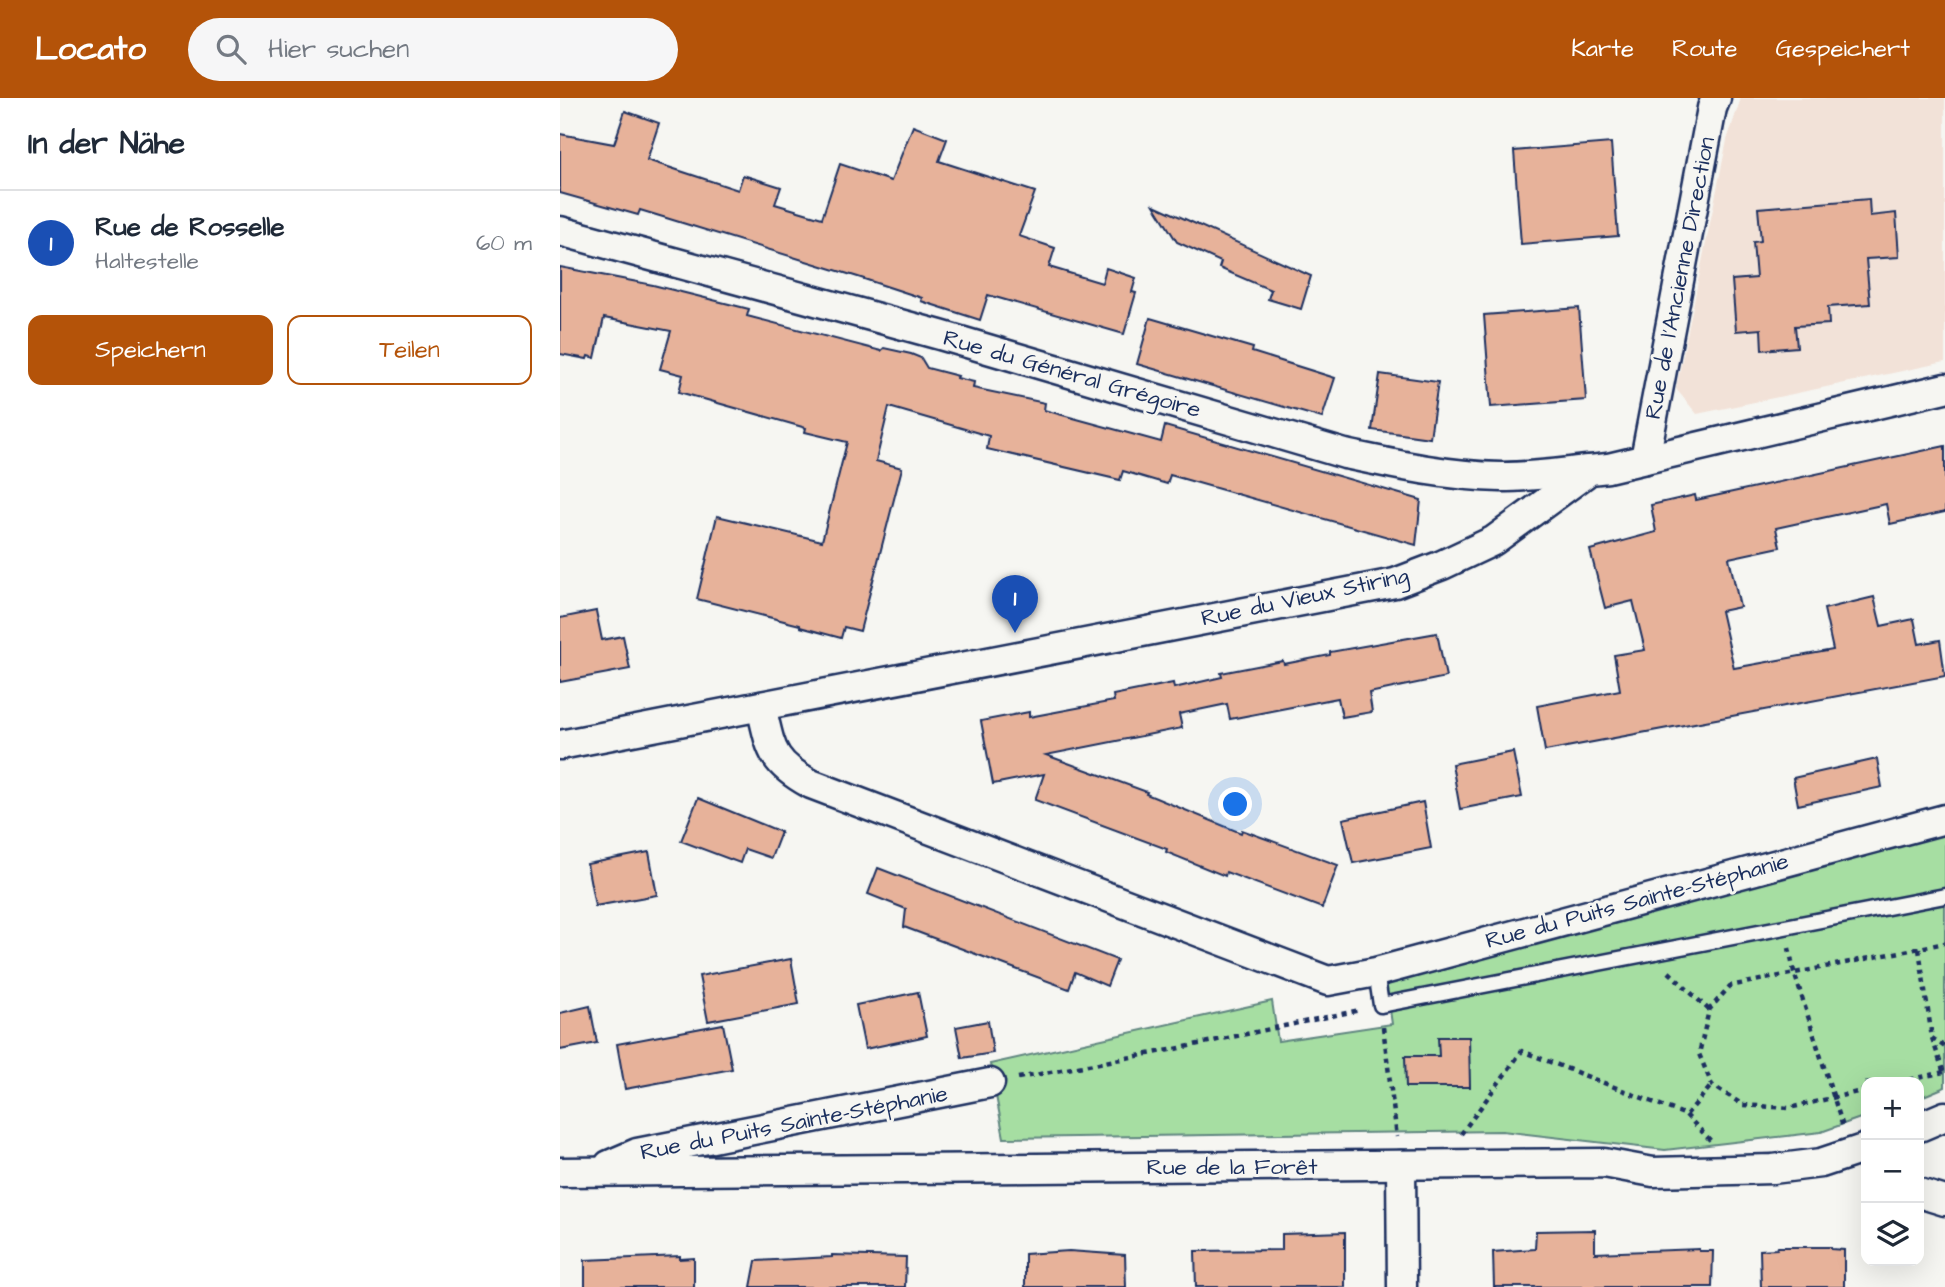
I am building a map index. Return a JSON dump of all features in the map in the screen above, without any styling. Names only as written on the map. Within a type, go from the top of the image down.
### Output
[{"type":"street","name":"Rue de l'Ancienne Direction","points":[[1645,459],[1716,98]]},
{"type":"street","name":"Rue du Général Grégoire","points":[[560,231],[940,335],[1345,454],[1412,469],[1465,475],[1528,476],[1590,470]]},
{"type":"street","name":"Rue du Vieux Stiring","points":[[560,745],[1395,583],[1493,541],[1590,470],[1945,388]]},
{"type":"street","name":"Rue du Puits Sainte-Stéphanie","points":[[761,706],[771,748],[780,764],[811,784],[1328,981],[1376,972],[1945,819]]},
{"type":"street","name":"Rue du Puits Sainte-Stéphanie","points":[[560,1172],[594,1172],[637,1153],[990,1083]]},
{"type":"street","points":[[1924,1125],[1945,1116]]},
{"type":"street","name":"Rue de la Forêt","points":[[594,1172],[1604,1163],[1653,1172],[1773,1169],[1822,1163],[1859,1151]]},
{"type":"street","points":[[1401,1166],[1402,1287]]},
{"type":"street","points":[[1924,1194],[1945,1201]]},
{"type":"lane","points":[[1376,972],[1381,1005],[1945,896]]},
{"type":"path","points":[[1785,927],[1794,972],[1833,1097],[1859,1151]]},
{"type":"path","points":[[1861,1091],[1788,1108],[1743,1105],[1712,1085],[1699,1054],[1709,1010],[1730,986],[1945,943]]},
{"type":"path","points":[[1919,949],[1932,1038],[1944,1074],[1924,1078]]},
{"type":"path","points":[[1650,953],[1709,1010]]},
{"type":"path","points":[[990,1083],[1175,1049],[1381,1005],[1401,1166]]},
{"type":"path","points":[[1932,1038],[1945,1047]]},
{"type":"path","points":[[1438,1165],[1522,1052],[1686,1115],[1712,1085]]},
{"type":"shaded area","points":[[1741,98],[1945,98],[1945,362],[1697,414],[1676,389],[1727,140]]},
{"type":"green space","points":[[1945,833],[1945,1087],[1924,1096],[1924,1077],[1861,1077],[1861,1118],[1821,1132],[1665,1150],[1502,1131],[1004,1138],[990,1064],[1272,1001],[1278,1041],[1392,1024],[1386,983]]},
{"type":"building","points":[[625,111],[659,123],[647,160],[738,190],[743,175],[781,187],[775,204],[822,218],[840,164],[891,181],[913,126],[947,139],[939,161],[1035,192],[1019,236],[1055,248],[1049,267],[1102,283],[1106,268],[1136,278],[1132,292],[1136,293],[1124,334],[988,295],[980,320],[858,277],[640,210],[638,215],[560,193],[560,134],[614,144]]},
{"type":"building","points":[[1611,143],[1618,236],[1521,244],[1514,151]]},
{"type":"building","points":[[1869,199],[1870,216],[1896,213],[1899,257],[1866,259],[1870,304],[1828,307],[1829,324],[1795,326],[1797,347],[1762,350],[1761,329],[1736,331],[1732,280],[1756,278],[1753,242],[1761,241],[1758,208]]},
{"type":"building","points":[[1154,205],[1311,276],[1301,309],[1268,299],[1271,290],[1219,268],[1221,262],[1177,242]]},
{"type":"building","points":[[560,267],[653,285],[749,309],[747,316],[881,351],[884,348],[911,354],[921,358],[927,368],[974,382],[973,388],[1045,403],[1044,410],[1161,442],[1165,426],[1421,500],[1416,545],[1170,475],[1167,484],[1123,471],[1120,480],[987,449],[989,436],[889,407],[876,461],[902,468],[860,631],[844,627],[841,638],[697,599],[717,516],[822,541],[847,442],[805,432],[806,428],[679,392],[683,375],[660,369],[671,331],[604,318],[595,358],[560,354]]},
{"type":"building","points":[[1579,308],[1586,400],[1491,407],[1484,315]]},
{"type":"building","points":[[1150,318],[1253,348],[1252,352],[1335,378],[1322,418],[1137,364]]},
{"type":"building","points":[[1380,374],[1438,382],[1430,438],[1372,430]]},
{"type":"building","points":[[1945,446],[1945,512],[1890,524],[1886,504],[1776,528],[1780,547],[1729,558],[1740,607],[1721,611],[1734,668],[1833,650],[1824,609],[1874,597],[1881,626],[1914,619],[1919,644],[1940,640],[1945,676],[1545,751],[1537,706],[1620,690],[1614,655],[1645,650],[1633,601],[1605,608],[1590,550],[1656,532],[1651,505],[1695,495],[1696,500]]},
{"type":"building","points":[[596,611],[602,640],[623,636],[630,669],[560,682],[560,618]]},
{"type":"building","points":[[1437,633],[1446,677],[1369,693],[1372,712],[1342,717],[1338,698],[1230,719],[1227,704],[1179,714],[1182,728],[1046,755],[1147,792],[1146,794],[1241,833],[1242,830],[1338,865],[1322,908],[1226,872],[1225,876],[1166,852],[1167,849],[1035,800],[1044,774],[993,784],[981,721],[1029,712],[1029,717],[1114,701],[1113,695],[1173,683],[1174,688],[1222,677],[1221,673],[1283,661],[1284,664],[1330,655],[1330,652]]},
{"type":"building","points":[[1513,752],[1522,797],[1460,809],[1452,764]]},
{"type":"building","points":[[1877,759],[1882,787],[1798,805],[1793,778]]},
{"type":"building","points":[[698,798],[781,832],[771,858],[745,849],[740,863],[681,841]]},
{"type":"building","points":[[1423,802],[1431,848],[1353,863],[1343,819]]},
{"type":"building","points":[[649,852],[657,895],[595,906],[587,864]]},
{"type":"building","points":[[878,868],[1117,960],[1107,986],[1075,972],[1069,989],[904,927],[906,909],[868,894]]},
{"type":"building","points":[[791,959],[799,1004],[708,1021],[699,976]]},
{"type":"building","points":[[918,992],[927,1036],[865,1049],[856,1005]]},
{"type":"building","points":[[590,1006],[597,1043],[560,1050],[560,1013]]},
{"type":"building","points":[[988,1021],[993,1053],[962,1058],[956,1027]]},
{"type":"building","points":[[723,1024],[732,1069],[625,1089],[617,1044]]},
{"type":"building","points":[[1438,1037],[1469,1037],[1470,1087],[1406,1087],[1405,1056],[1439,1056]]},
{"type":"building","points":[[1595,1230],[1595,1253],[1699,1249],[1713,1251],[1712,1287],[1494,1287],[1493,1252],[1535,1249],[1536,1231]]},
{"type":"building","points":[[1345,1232],[1345,1287],[1196,1287],[1195,1251],[1282,1250],[1282,1234]]},
{"type":"building","points":[[1778,1247],[1831,1247],[1844,1250],[1844,1287],[1761,1287],[1760,1250]]},
{"type":"building","points":[[1069,1251],[1125,1255],[1126,1287],[1025,1287],[1025,1254]]},
{"type":"building","points":[[832,1255],[906,1257],[905,1287],[751,1287],[756,1261]]},
{"type":"building","points":[[680,1256],[680,1259],[694,1258],[694,1287],[585,1287],[585,1260]]},
{"type":"place","name":"Rue de Rosselle","points":[[1015,633]]}]
